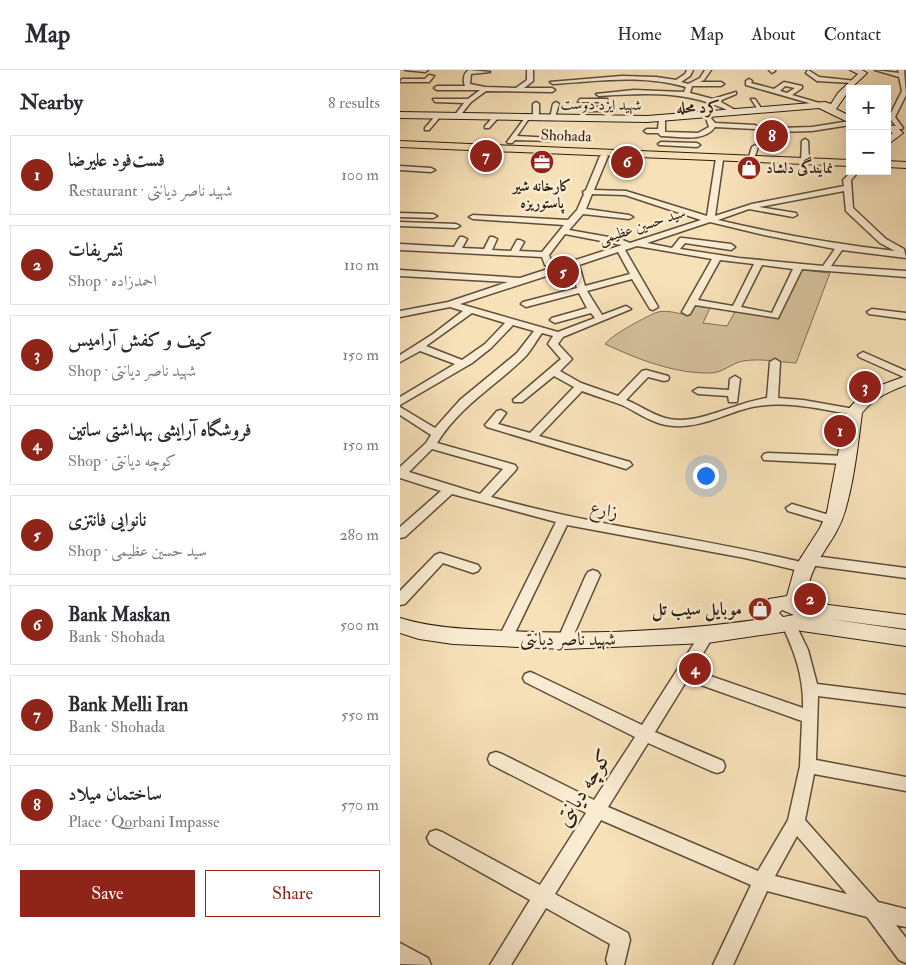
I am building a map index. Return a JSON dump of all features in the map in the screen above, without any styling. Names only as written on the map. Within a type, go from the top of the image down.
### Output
[{"type":"main road","points":[[846,118],[832,105],[862,71]]},
{"type":"main road","name":"شهید ایزد دوست","points":[[400,115],[552,117],[608,114],[662,119],[832,105]]},
{"type":"main road","name":"Shohada","points":[[406,146],[506,148],[846,164]]},
{"type":"main road","name":"Shohada","points":[[406,146],[604,156],[846,164]]},
{"type":"main road","points":[[891,166],[906,167]]},
{"type":"main road","points":[[786,615],[797,591],[804,566],[832,520],[841,492],[854,412],[864,400],[878,391],[906,380]]},
{"type":"main road","points":[[786,615],[906,622]]},
{"type":"main road","points":[[786,615],[906,638]]},
{"type":"main road","name":"شهید ناصر دیانتی","points":[[400,625],[419,631],[453,636],[564,641],[706,634],[738,630],[786,615]]},
{"type":"street","points":[[401,82],[408,70],[425,70]]},
{"type":"street","points":[[515,90],[530,81],[530,70]]},
{"type":"street","points":[[611,70],[615,77]]},
{"type":"street","points":[[655,77],[658,70]]},
{"type":"street","points":[[678,82],[688,75],[690,70]]},
{"type":"street","points":[[687,94],[690,85],[702,79],[708,70]]},
{"type":"street","points":[[878,70],[903,77],[905,91],[895,102],[892,117],[898,129]]},
{"type":"street","points":[[483,88],[467,85],[466,80],[469,72],[487,72]]},
{"type":"street","points":[[808,72],[817,79],[853,81]]},
{"type":"street","points":[[564,74],[568,81]]},
{"type":"street","points":[[401,82],[427,81],[431,76]]},
{"type":"street","points":[[553,82],[615,77],[655,77],[690,85],[721,84]]},
{"type":"street","points":[[587,80],[590,88]]},
{"type":"street","points":[[457,116],[483,88],[487,81]]},
{"type":"street","points":[[750,81],[748,84],[832,105]]},
{"type":"street","points":[[776,91],[784,84],[800,87],[789,94]]},
{"type":"street","points":[[437,88],[552,90]]},
{"type":"street","points":[[667,101],[672,93]]},
{"type":"street","points":[[714,101],[734,93]]},
{"type":"street","points":[[599,94],[626,96],[687,94],[722,103],[735,112]]},
{"type":"street","points":[[435,100],[469,101]]},
{"type":"street","points":[[580,101],[605,100],[608,114],[584,109]]},
{"type":"street","points":[[753,100],[761,110]]},
{"type":"street","points":[[506,148],[531,117],[536,104]]},
{"type":"street","points":[[552,117],[556,104]]},
{"type":"street","points":[[427,129],[438,116]]},
{"type":"street","points":[[486,127],[496,117]]},
{"type":"street","points":[[662,119],[662,134],[703,135],[711,124]]},
{"type":"street","points":[[776,120],[776,130],[812,129],[828,124],[846,122]]},
{"type":"street","points":[[711,124],[754,127]]},
{"type":"street","points":[[711,124],[739,130]]},
{"type":"street","points":[[812,129],[819,138]]},
{"type":"street","points":[[647,131],[662,131]]},
{"type":"street","points":[[515,135],[552,140]]},
{"type":"street","points":[[692,156],[697,145],[698,136]]},
{"type":"street","points":[[805,141],[805,161]]},
{"type":"street","points":[[661,144],[697,145]]},
{"type":"street","points":[[750,159],[755,147]]},
{"type":"street","points":[[545,255],[562,231],[581,211],[604,156]]},
{"type":"street","points":[[710,220],[720,160]]},
{"type":"street","points":[[400,168],[431,170]]},
{"type":"street","points":[[852,175],[847,180],[849,209],[883,241],[906,254]]},
{"type":"street","name":"سید حسین عظیمی","points":[[429,307],[450,304],[747,207],[847,188]]},
{"type":"street","points":[[588,192],[626,193],[710,220],[764,233],[840,246],[906,254]]},
{"type":"street","points":[[747,207],[793,215]]},
{"type":"street","points":[[581,211],[629,217]]},
{"type":"street","points":[[400,214],[433,216]]},
{"type":"street","points":[[473,217],[570,223]]},
{"type":"street","points":[[400,224],[456,226]]},
{"type":"street","points":[[562,231],[604,237],[620,241],[628,246],[825,269],[906,274]]},
{"type":"street","points":[[457,250],[463,239]]},
{"type":"street","points":[[487,252],[493,240]]},
{"type":"street","points":[[675,250],[683,240],[731,247]]},
{"type":"street","points":[[514,253],[520,242]]},
{"type":"street","points":[[628,246],[636,275],[653,307]]},
{"type":"street","points":[[825,269],[840,246]]},
{"type":"street","points":[[400,247],[545,255]]},
{"type":"street","points":[[545,255],[552,271]]},
{"type":"street","points":[[687,312],[718,256]]},
{"type":"street","points":[[736,309],[760,262]]},
{"type":"street","points":[[574,264],[582,289],[592,310],[600,318]]},
{"type":"street","points":[[694,302],[776,316],[799,266]]},
{"type":"street","points":[[400,273],[524,280]]},
{"type":"street","points":[[526,304],[636,275]]},
{"type":"street","points":[[450,304],[559,335]]},
{"type":"street","points":[[400,306],[429,307]]},
{"type":"street","points":[[400,314],[429,307]]},
{"type":"street","points":[[518,400],[567,359],[553,344],[559,335],[626,309]]},
{"type":"street","points":[[400,359],[470,310]]},
{"type":"street","points":[[555,320],[592,310]]},
{"type":"street","points":[[872,312],[906,316]]},
{"type":"street","points":[[400,402],[463,364],[488,346],[512,321]]},
{"type":"street","points":[[401,474],[430,445],[443,424],[464,402],[521,355],[540,330]]},
{"type":"street","points":[[419,347],[463,364]]},
{"type":"street","points":[[863,355],[906,375]]},
{"type":"street","points":[[772,401],[775,362]]},
{"type":"street","points":[[555,370],[560,376],[651,417],[675,423],[689,422],[772,401],[791,400],[854,412]]},
{"type":"street","points":[[619,401],[646,372],[664,378]]},
{"type":"street","points":[[732,410],[735,379]]},
{"type":"street","points":[[532,437],[581,386]]},
{"type":"street","points":[[698,391],[734,394]]},
{"type":"street","points":[[400,410],[437,434]]},
{"type":"street","points":[[502,413],[491,426],[626,465]]},
{"type":"street","points":[[430,445],[510,468],[482,499]]},
{"type":"street","points":[[768,457],[846,460]]},
{"type":"street","name":"زارع","points":[[401,474],[449,490],[563,520],[720,548],[804,566],[906,574]]},
{"type":"street","points":[[400,534],[449,490]]},
{"type":"street","points":[[792,508],[832,520]]},
{"type":"street","points":[[505,639],[563,520]]},
{"type":"street","points":[[400,600],[440,558],[473,568]]},
{"type":"street","points":[[564,641],[593,575]]},
{"type":"street","points":[[723,965],[762,881],[796,822],[808,766],[812,718],[812,689],[801,650],[786,615]]},
{"type":"street","name":"کوچه دیانتی","points":[[500,965],[706,634]]},
{"type":"street","points":[[683,672],[812,718]]},
{"type":"street","points":[[530,678],[644,734],[717,766]]},
{"type":"street","points":[[812,689],[906,701]]},
{"type":"street","points":[[496,759],[597,810],[762,881],[906,918]]},
{"type":"street","points":[[808,766],[906,784]]},
{"type":"street","points":[[796,822],[872,909],[906,954]]},
{"type":"street","points":[[436,838],[622,940],[616,960]]},
{"type":"street","points":[[400,953],[420,965]]},
{"type":"shaded area","points":[[802,270],[830,273],[796,363],[750,360],[739,362],[715,373],[697,373],[656,364],[605,344],[621,331],[655,313],[666,311],[686,315],[691,307],[697,305],[711,306],[703,323],[727,326],[736,310],[778,317]]},
{"type":"place","name":"ساختمان میلاد","points":[[772,136]]},
{"type":"place","name":"Bank Melli Iran","points":[[486,156]]},
{"type":"place","name":"کارخانه شیر پاستوریزه","points":[[542,162]]},
{"type":"place","name":"Bank Maskan","points":[[627,162]]},
{"type":"place","name":"نمایندگی دلشاد","points":[[749,168]]},
{"type":"place","name":"نانوایی فانتزی","points":[[563,272]]},
{"type":"place","name":"کیف و‌ کفش آرامیس","points":[[865,387]]},
{"type":"place","name":"فست‌فود علیرضا","points":[[840,431]]},
{"type":"place","name":"تشریفات","points":[[810,599]]},
{"type":"place","name":"موبایل سیب تل","points":[[760,609]]},
{"type":"place","name":"فروشگاه آرایشی بهداشتی ساتین","points":[[695,669]]},
{"type":"district","name":"کرد محله","points":[[698,108]]}]
